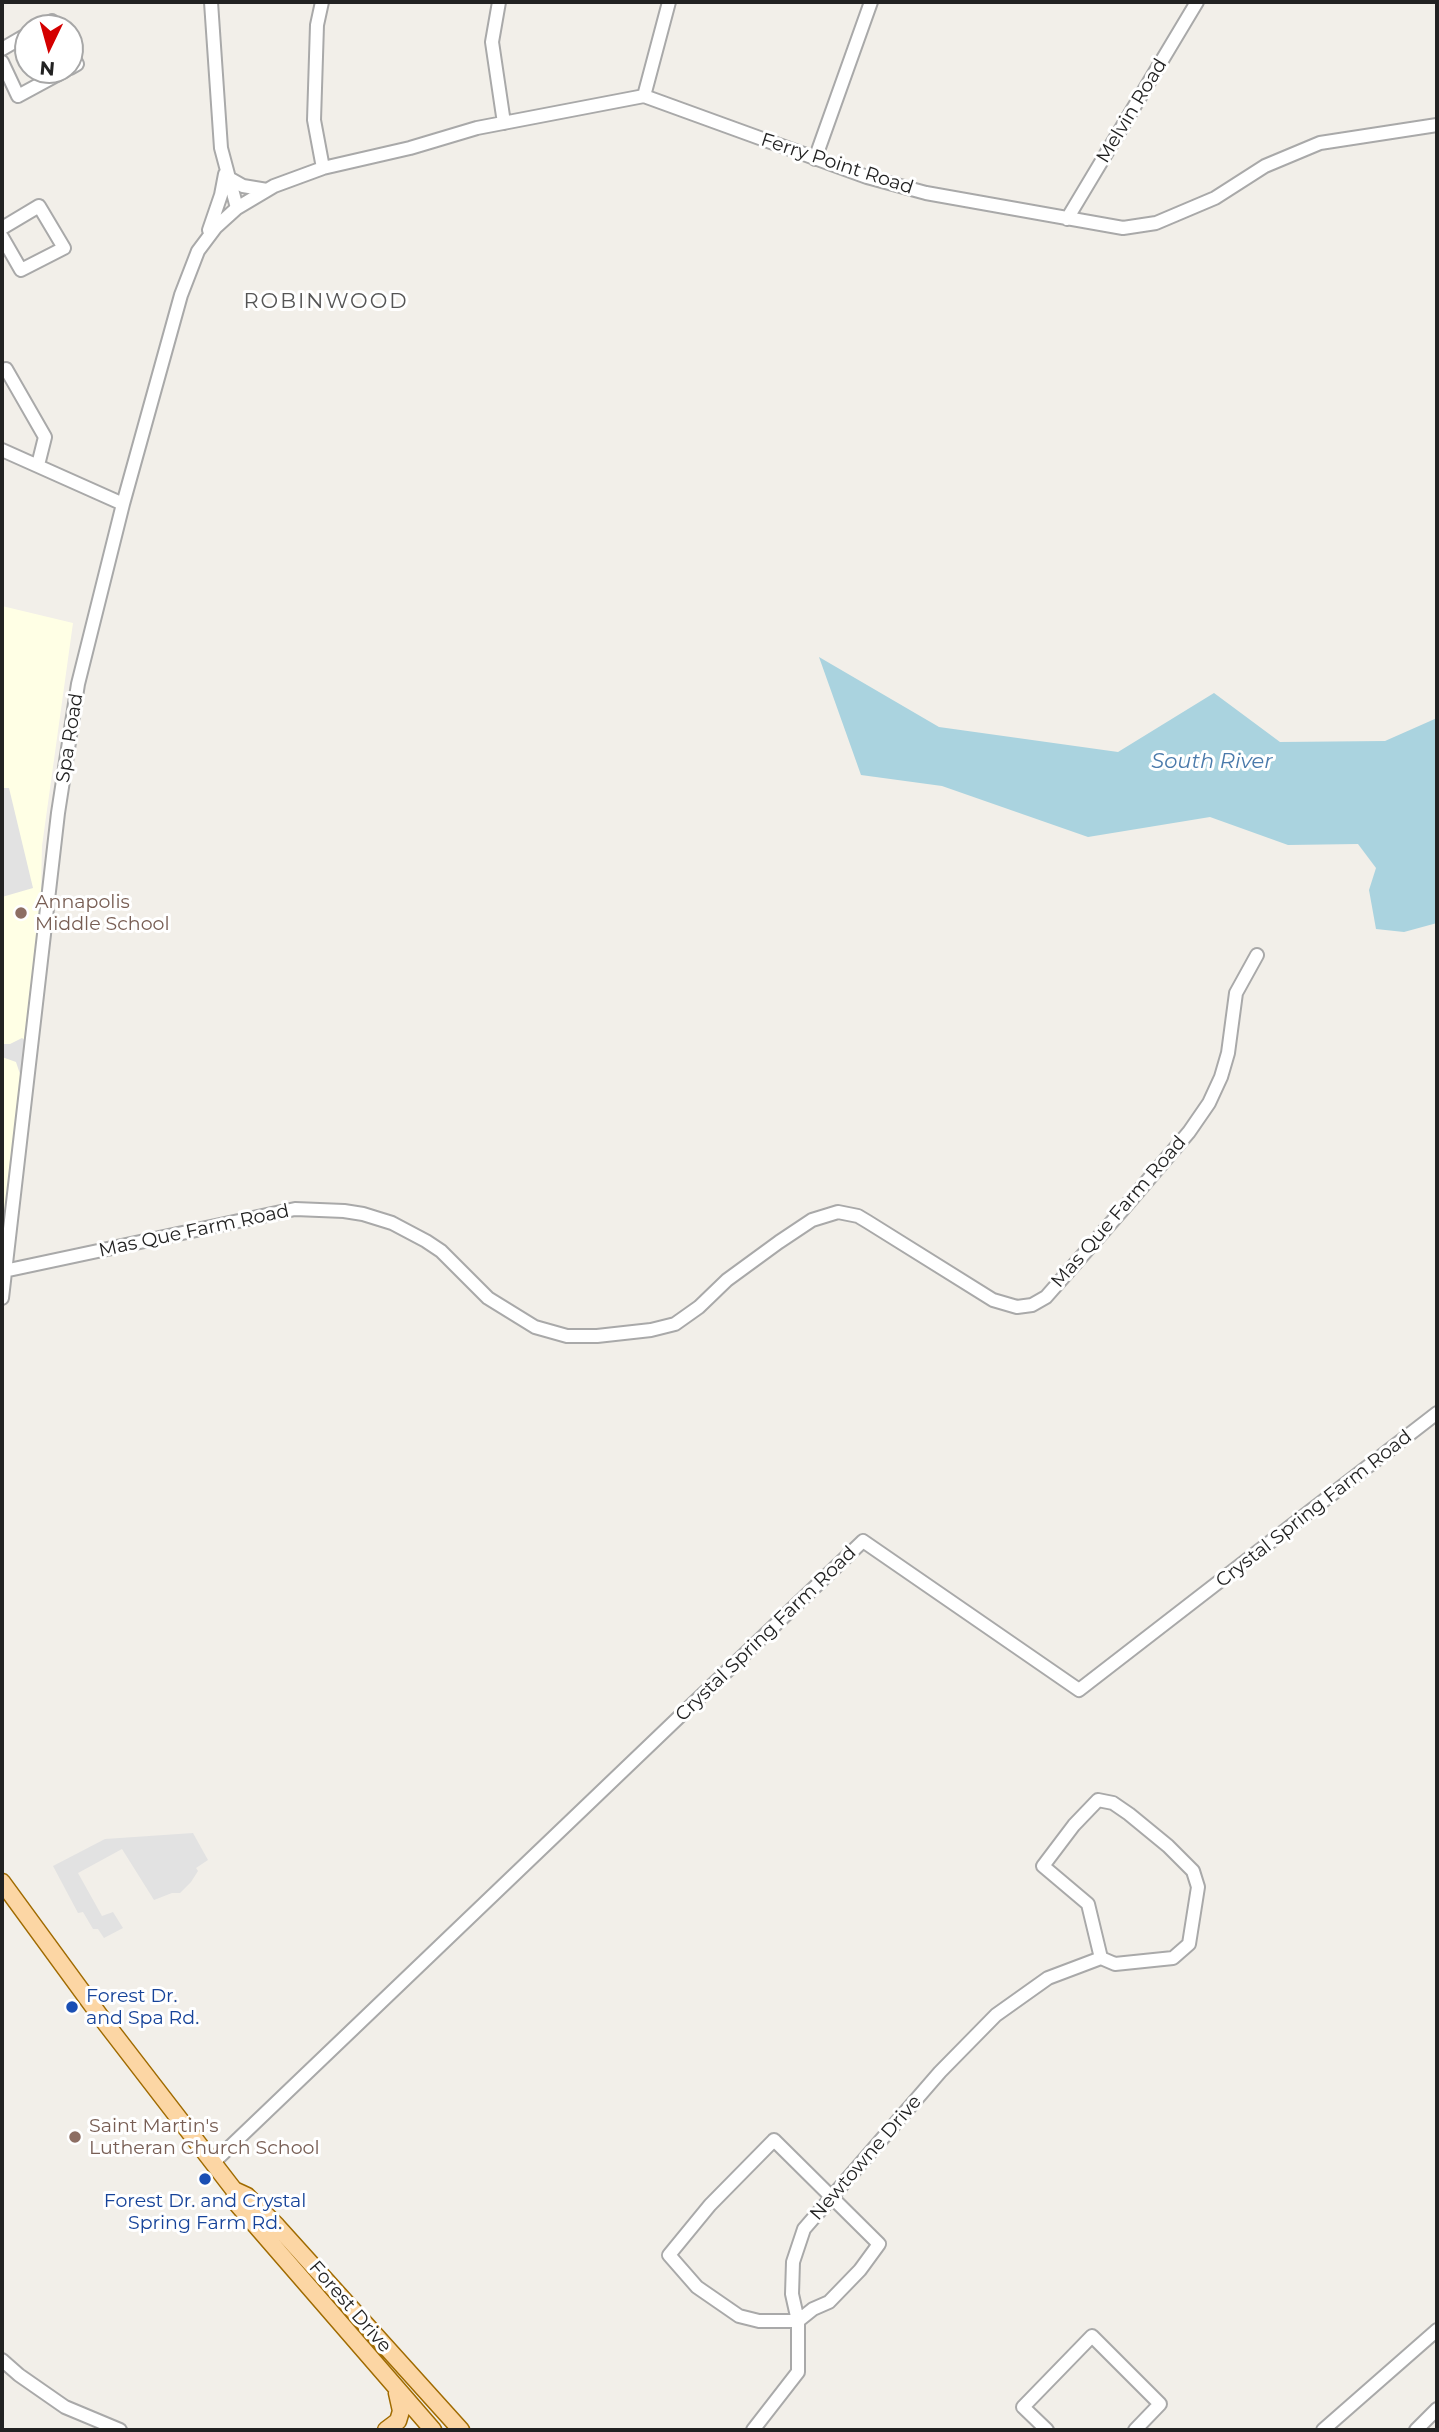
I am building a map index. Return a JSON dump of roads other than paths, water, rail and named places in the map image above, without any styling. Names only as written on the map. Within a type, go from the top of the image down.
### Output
[{"type":"main road","name":"Forest Drive","points":[[3,1884],[100,2016],[234,2190],[238,2205],[433,2430]]},
{"type":"main road","name":"Forest Drive","points":[[234,2190],[247,2196],[277,2226],[461,2430]]},
{"type":"main road","points":[[386,2430],[398,2421],[401,2411],[395,2387]]},
{"type":"street","points":[[211,2],[221,148],[237,208],[268,190],[323,168],[505,122],[644,96],[668,2]]},
{"type":"street","points":[[322,2],[317,24],[314,120],[323,168]]},
{"type":"street","points":[[499,2],[492,42],[505,122]]},
{"type":"street","points":[[815,159],[871,2]]},
{"type":"street","name":"Melvin Road","points":[[1067,219],[1197,2]]},
{"type":"street","points":[[2,62],[18,96],[40,84]]},
{"type":"street","name":"Ferry Point Road","points":[[644,96],[867,177],[926,193],[1123,228],[1156,223],[1215,198],[1265,166],[1320,143],[1437,125]]},
{"type":"street","points":[[227,174],[243,186],[268,190]]},
{"type":"street","points":[[206,240],[227,174]]},
{"type":"street","points":[[2,228],[39,206],[64,248],[21,270],[2,237]]},
{"type":"street","name":"Spa Road","points":[[2,1298],[58,813],[78,684],[123,504],[181,295],[198,251],[237,208]]},
{"type":"street","points":[[6,369],[46,438],[38,465]]},
{"type":"street","points":[[2,450],[123,504]]},
{"type":"street","name":"Mas Que Farm Road","points":[[4,1271],[285,1211],[344,1211],[392,1223],[426,1241],[441,1251],[488,1298],[535,1327],[567,1336],[597,1336],[651,1330],[675,1324],[699,1307],[727,1280],[779,1242],[812,1220],[838,1212],[858,1216],[993,1300],[1017,1307],[1032,1305],[1046,1297],[1125,1207],[1189,1132],[1209,1103],[1228,1053],[1236,993],[1257,955]]},
{"type":"street","name":"Crystal Spring Farm Road","points":[[213,2163],[863,1541],[1079,1690],[1437,1413]]},
{"type":"street","name":"Newtowne Drive","points":[[756,2429],[798,2372],[798,2321],[792,2294],[793,2262],[804,2229],[940,2072],[996,2015],[1048,1978],[1101,1958],[1115,1964],[1173,1958],[1189,1944],[1198,1887],[1193,1871],[1168,1846],[1113,1803],[1098,1800],[1073,1825],[1043,1866],[1088,1904],[1101,1958]]},
{"type":"street","points":[[774,2140],[879,2244],[860,2270],[829,2302],[813,2309],[798,2321],[759,2321],[739,2316],[697,2287],[669,2255],[710,2205],[774,2140]]},
{"type":"street","points":[[1323,2430],[1437,2330]]},
{"type":"street","points":[[1047,2430],[1023,2407],[1092,2336],[1160,2404],[1135,2430]]},
{"type":"street","points":[[2,2360],[65,2407],[120,2430]]},
{"type":"street","points":[[1417,2430],[1437,2409]]},
{"type":"water","name":"South River","points":[[819,657],[939,727],[1118,752],[1214,693],[1280,742],[1385,741],[1437,718],[1437,923],[1404,932],[1376,929],[1369,890],[1376,868],[1358,844],[1288,845],[1210,817],[1088,837],[942,786],[861,775]]},
{"type":"place","name":"Annapolis Middle School","points":[[21,913]]},
{"type":"place","name":"Forest Dr. and Spa Rd.","points":[[72,2007]]},
{"type":"place","name":"Saint Martin's Lutheran Church School","points":[[75,2137]]},
{"type":"place","name":"Forest Dr. and Crystal Spring Farm Rd.","points":[[205,2179]]},
{"type":"district","name":"ROBINWOOD","points":[[326,302]]}]
